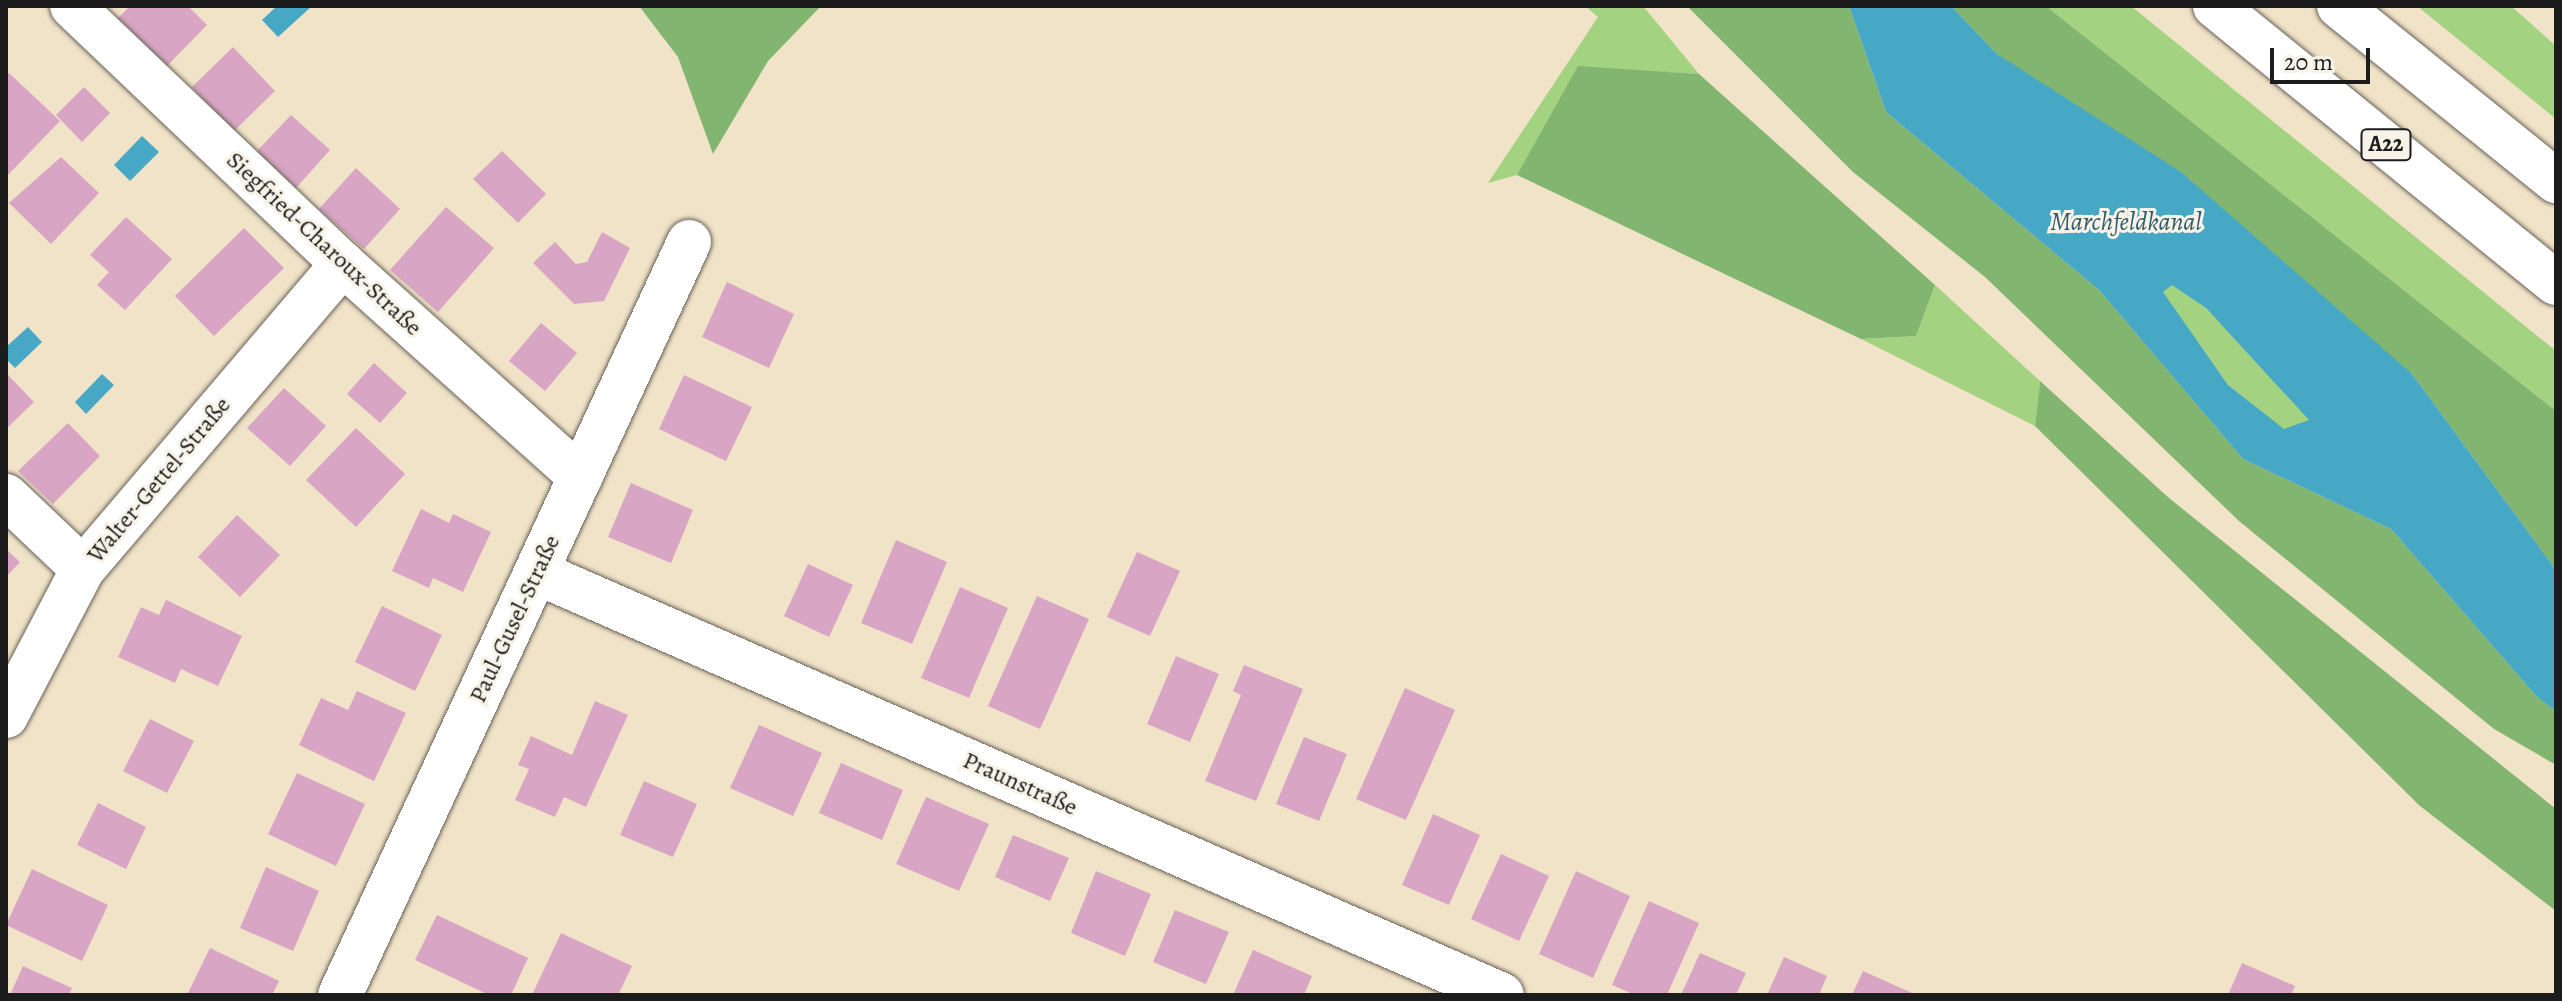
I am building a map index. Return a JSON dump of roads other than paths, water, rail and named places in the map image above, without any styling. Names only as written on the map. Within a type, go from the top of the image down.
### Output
[{"type":"main road","name":"Siegfried-Charoux-Straße","points":[[72,6],[343,264],[580,477]]},
{"type":"main road","name":"A22","points":[[2215,6],[2556,283]]},
{"type":"main road","points":[[2339,6],[2556,181]]},
{"type":"main road","name":"Paul-Gusel-Straße","points":[[351,991],[580,477],[689,242]]},
{"type":"main road","name":"Walter-Gettel-Straße","points":[[6,716],[83,569],[343,264]]},
{"type":"main road","points":[[6,496],[83,569]]},
{"type":"main road","name":"Praunstraße","points":[[538,573],[1502,995]]},
{"type":"water","points":[[277,6],[312,6],[278,37],[262,20]]},
{"type":"water","name":"Marchfeldkanal","points":[[1849,6],[1951,6],[1997,54],[2181,172],[2412,374],[2556,570],[2556,711],[2537,697],[2391,529],[2243,459],[2099,290],[1886,112]],"holes":[[[2172,285],[2206,308],[2309,420],[2284,429],[2228,385],[2163,292]]]},
{"type":"water","points":[[142,136],[159,152],[130,181],[114,165]]},
{"type":"water","points":[[28,327],[42,342],[15,368],[6,359],[6,347]]},
{"type":"water","points":[[102,374],[114,385],[86,414],[75,402]]}]
